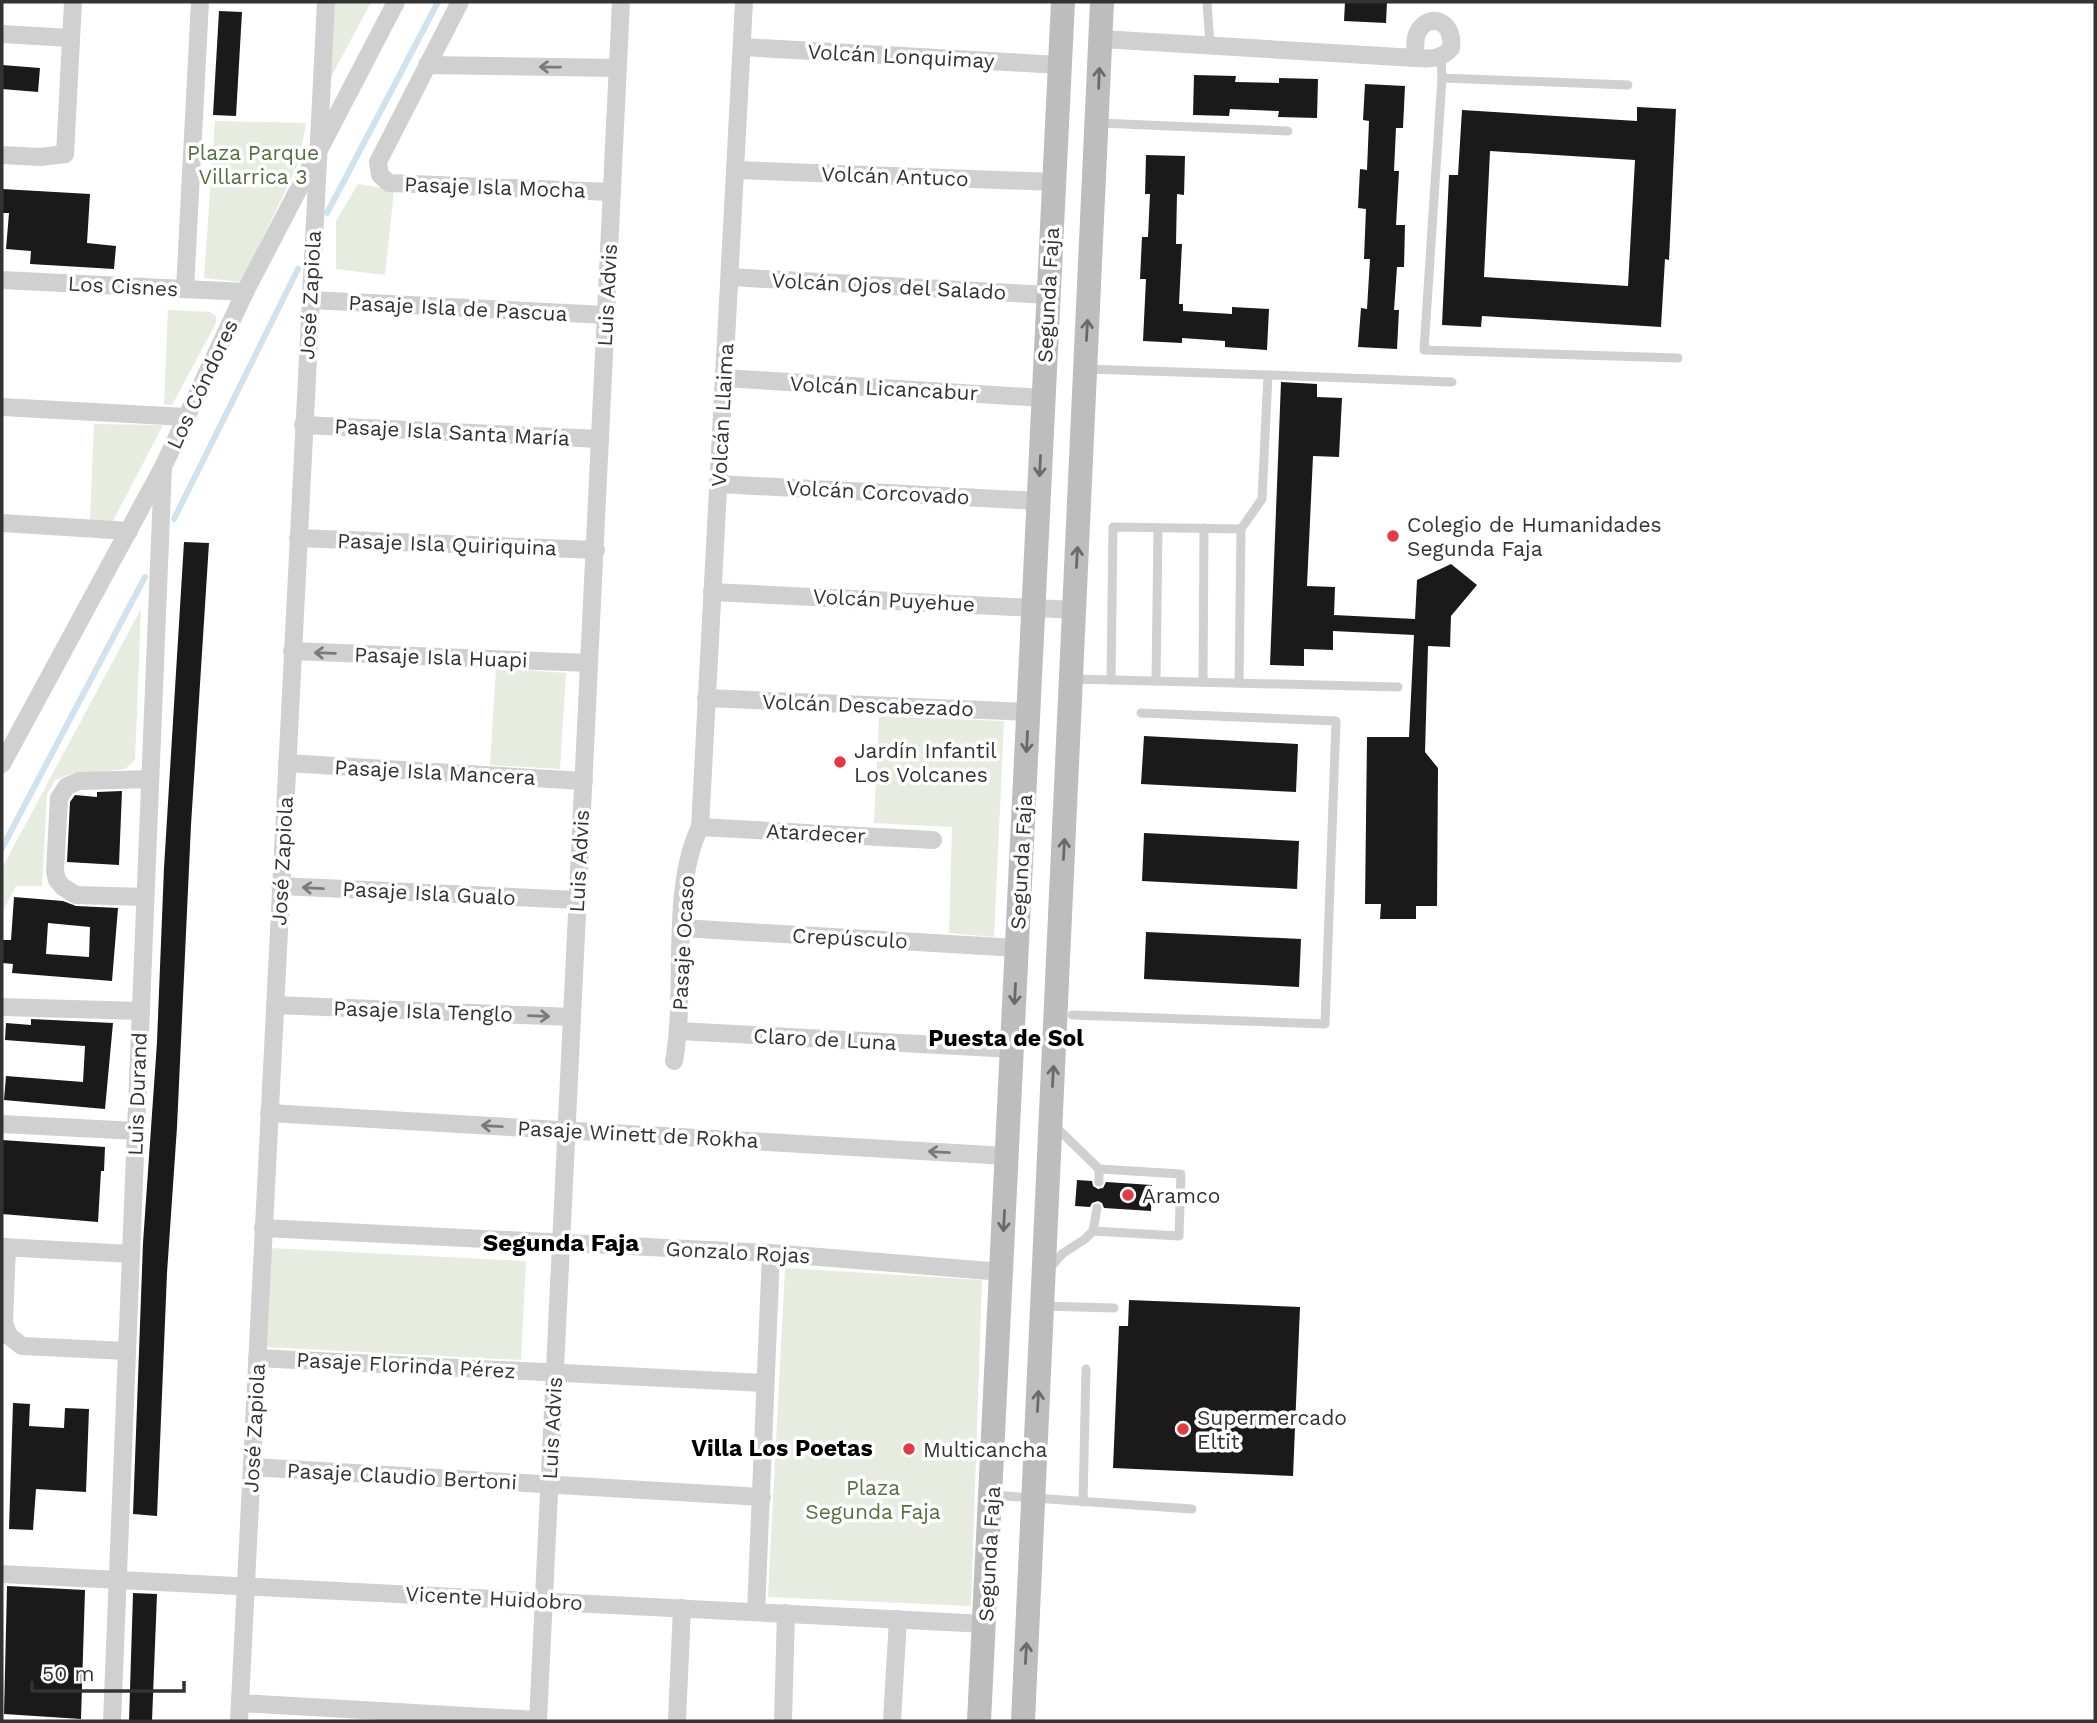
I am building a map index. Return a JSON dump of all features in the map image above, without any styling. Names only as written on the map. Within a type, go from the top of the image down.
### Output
[{"type":"main road","name":"Segunda Faja","points":[[979,1721],[986,1624],[1063,2]]},
{"type":"main road","name":"Segunda Faja","points":[[1023,1721],[1102,2]]},
{"type":"street","points":[[2,155],[40,157],[65,154],[73,2]]},
{"type":"street","points":[[185,289],[200,2]]},
{"type":"street","name":"José Zapiola","points":[[240,1712],[326,2]]},
{"type":"street","name":"Los Cóndores","points":[[2,764],[163,467],[245,292],[396,2]]},
{"type":"street","points":[[460,2],[427,65],[618,68]]},
{"type":"street","name":"Luis Advis","points":[[538,1721],[621,2]]},
{"type":"street","name":"Volcán Llaima","points":[[700,827],[744,2]]},
{"type":"street","points":[[1101,39],[1415,58],[1441,57],[1451,48],[1450,30],[1436,22],[1428,22],[1418,33],[1415,58]]},
{"type":"street","points":[[2,34],[71,38]]},
{"type":"street","name":"Volcán Lonquimay","points":[[742,47],[1060,65]]},
{"type":"street","name":"Pasaje Isla Mocha","points":[[427,65],[378,162],[380,175],[389,183],[612,192]]},
{"type":"street","name":"Volcán Antuco","points":[[735,170],[1054,182]]},
{"type":"street","name":"Volcán Ojos del Salado","points":[[730,277],[1048,295]]},
{"type":"street","name":"Los Cisnes","points":[[2,280],[245,292]]},
{"type":"street","name":"Pasaje Isla de Pascua","points":[[310,300],[606,316]]},
{"type":"street","name":"Volcán Licancabur","points":[[724,378],[1043,398]]},
{"type":"street","points":[[2,407],[186,416]]},
{"type":"street","name":"Pasaje Isla Santa María","points":[[303,425],[600,439]]},
{"type":"street","name":"Luis Durand","points":[[112,1721],[163,467]]},
{"type":"street","name":"Volcán Corcovado","points":[[718,484],[1038,501]]},
{"type":"street","points":[[2,523],[129,531]]},
{"type":"street","name":"Pasaje Isla Quiriquina","points":[[298,538],[596,550]]},
{"type":"street","name":"Volcán Puyehue","points":[[712,592],[1075,610]]},
{"type":"street","name":"Pasaje Isla Huapi","points":[[292,651],[589,663]]},
{"type":"street","name":"Volcán Descabezado","points":[[706,698],[1029,712]]},
{"type":"street","name":"Pasaje Isla Mancera","points":[[287,763],[584,780]]},
{"type":"street","points":[[145,897],[76,895],[62,887],[55,871],[59,798],[67,786],[79,781],[150,779]]},
{"type":"street","name":"Atardecer","points":[[700,827],[933,840]]},
{"type":"street","name":"Pasaje Ocaso","points":[[674,1061],[680,1031],[685,872],[692,843],[700,827]]},
{"type":"street","name":"Pasaje Isla Gualo","points":[[280,886],[577,900]]},
{"type":"street","name":"Crepúsculo","points":[[682,928],[1017,948]]},
{"type":"street","name":"Pasaje Isla Tenglo","points":[[275,1005],[572,1017]]},
{"type":"street","points":[[2,1007],[141,1011]]},
{"type":"street","name":"Claro de Luna","points":[[680,1031],[1013,1049]]},
{"type":"street","name":"Pasaje Winett de Rokha","points":[[269,1113],[1007,1156]]},
{"type":"street","points":[[2,1124],[136,1131]]},
{"type":"street","name":"Gonzalo Rojas","points":[[264,1228],[771,1253],[1002,1272]]},
{"type":"street","points":[[127,1351],[22,1346],[9,1336],[4,1323],[4,1247],[131,1254]]},
{"type":"street","points":[[756,1612],[771,1253]]},
{"type":"street","name":"Pasaje Florinda Pérez","points":[[257,1358],[765,1382]]},
{"type":"street","name":"Pasaje Claudio Bertoni","points":[[252,1467],[762,1497]]},
{"type":"street","name":"Vicente Huidobro","points":[[2,1574],[986,1624]]},
{"type":"street","points":[[677,1721],[682,1608]]},
{"type":"street","points":[[783,1721],[786,1613]]},
{"type":"street","points":[[892,1721],[898,1619]]},
{"type":"street","points":[[240,1712],[538,1721]]},
{"type":"lane","points":[[1207,2],[1210,45]]},
{"type":"lane","points":[[1441,57],[1442,78],[1424,350],[1678,358]]},
{"type":"lane","points":[[1442,78],[1628,85]]},
{"type":"lane","points":[[1097,123],[1288,131]]},
{"type":"lane","points":[[1086,369],[1452,382]]},
{"type":"lane","points":[[1239,683],[1241,529],[1262,499],[1268,375]]},
{"type":"lane","points":[[1111,680],[1113,527],[1241,529]]},
{"type":"lane","points":[[1156,681],[1158,528]]},
{"type":"lane","points":[[1203,682],[1204,528]]},
{"type":"lane","points":[[1071,679],[1398,687]]},
{"type":"lane","points":[[1072,1014],[1325,1024],[1336,721],[1141,713]]},
{"type":"lane","points":[[1051,1122],[1099,1169],[1181,1174],[1179,1236],[1093,1231]]},
{"type":"lane","points":[[1099,1169],[1099,1182]]},
{"type":"lane","points":[[1044,1274],[1062,1254],[1093,1231],[1097,1208]]},
{"type":"lane","points":[[1042,1306],[1114,1308]]},
{"type":"lane","points":[[1083,1502],[1086,1369]]},
{"type":"lane","points":[[992,1495],[1192,1509]]},
{"type":"green space","points":[[335,2],[371,2],[330,79]]},
{"type":"green space","name":"Plaza Parque Villarrica 3","points":[[215,121],[306,123],[299,162],[242,282],[204,278]]},
{"type":"green space","points":[[358,184],[394,190],[385,275],[336,269],[336,221]]},
{"type":"green space","points":[[168,310],[210,312],[216,316],[216,323],[172,405],[164,404]]},
{"type":"green space","points":[[94,424],[163,425],[112,523],[90,521]]},
{"type":"green space","points":[[141,609],[135,760],[125,769],[70,774],[55,780],[47,794],[42,886],[16,886],[2,913],[2,868]]},
{"type":"green space","points":[[496,668],[566,673],[560,769],[490,765]]},
{"type":"green space","points":[[879,716],[1004,721],[994,937],[949,933],[952,827],[874,823]]},
{"type":"green space","points":[[270,1248],[526,1261],[521,1360],[265,1347]]},
{"type":"green space","name":"Plaza Segunda Faja","points":[[785,1268],[982,1280],[971,1606],[768,1597]]},
{"type":"building","points":[[1345,2],[1387,2],[1386,23],[1344,21]]},
{"type":"building","points":[[219,11],[242,12],[236,116],[213,115]]},
{"type":"building","points":[[2,65],[40,68],[38,92],[2,89]]},
{"type":"building","points":[[1194,75],[1236,76],[1235,82],[1279,83],[1279,78],[1318,79],[1317,118],[1278,117],[1279,111],[1230,109],[1229,116],[1193,115]]},
{"type":"building","points":[[1365,84],[1405,86],[1403,128],[1396,128],[1394,171],[1399,171],[1396,225],[1405,225],[1404,267],[1397,267],[1394,310],[1399,310],[1397,349],[1358,347],[1361,308],[1367,309],[1370,259],[1364,259],[1366,209],[1358,208],[1360,169],[1367,170],[1369,121],[1363,120]]},
{"type":"building","points":[[1637,107],[1676,109],[1669,260],[1665,259],[1661,327],[1482,316],[1481,327],[1442,325],[1449,175],[1458,175],[1462,110],[1637,121]],"holes":[[[1490,151],[1635,160],[1628,286],[1484,277]]]},
{"type":"building","points":[[1146,155],[1185,156],[1184,195],[1177,194],[1176,244],[1182,244],[1179,304],[1183,304],[1183,311],[1232,314],[1232,307],[1269,309],[1267,350],[1225,347],[1225,341],[1182,338],[1182,343],[1143,341],[1146,279],[1140,279],[1142,237],[1148,237],[1150,194],[1145,194]]},
{"type":"building","points":[[2,189],[90,194],[87,243],[116,246],[114,269],[30,264],[31,251],[6,249],[9,213],[2,213]]},
{"type":"building","points":[[1281,382],[1317,384],[1317,397],[1342,398],[1339,457],[1313,456],[1307,586],[1335,587],[1334,615],[1415,619],[1417,580],[1451,564],[1477,585],[1451,616],[1450,647],[1428,646],[1425,752],[1438,768],[1437,906],[1416,906],[1416,919],[1380,919],[1381,904],[1365,904],[1367,737],[1409,737],[1414,635],[1333,631],[1333,650],[1304,649],[1304,666],[1270,665]]},
{"type":"building","points":[[184,542],[209,543],[167,1273],[157,1516],[133,1514],[143,1243],[157,1042],[164,868]]},
{"type":"building","points":[[1144,736],[1298,744],[1296,792],[1141,784]]},
{"type":"building","points":[[122,791],[119,865],[67,862],[70,802],[75,795],[97,797],[97,792]]},
{"type":"building","points":[[1144,833],[1299,841],[1297,889],[1142,881]]},
{"type":"building","points":[[14,897],[63,901],[76,906],[118,908],[112,981],[12,973],[13,964],[2,963],[2,940],[11,940]],"holes":[[[48,923],[90,927],[89,957],[46,954]]]},
{"type":"building","points":[[1146,932],[1301,939],[1299,987],[1144,979]]},
{"type":"building","points":[[31,1019],[113,1023],[105,1109],[4,1100],[6,1076],[83,1082],[85,1046],[5,1040],[6,1023],[31,1025]]},
{"type":"building","points":[[2,1140],[105,1147],[98,1222],[2,1214]]},
{"type":"building","points":[[1077,1180],[1092,1181],[1093,1186],[1098,1189],[1103,1188],[1106,1182],[1152,1185],[1151,1211],[1104,1208],[1098,1201],[1090,1207],[1075,1206]]},
{"type":"building","points":[[1129,1300],[1300,1307],[1293,1476],[1113,1468],[1119,1326],[1128,1326]]},
{"type":"building","points":[[13,1403],[30,1404],[29,1426],[64,1428],[65,1408],[89,1409],[86,1492],[36,1489],[33,1530],[9,1529]]},
{"type":"building","points":[[7,1586],[85,1590],[81,1719],[4,1714]]},
{"type":"building","points":[[133,1593],[157,1594],[152,1721],[129,1721]]},
{"type":"waterway","points":[[327,213],[438,2]]},
{"type":"waterway","points":[[174,519],[298,269]]},
{"type":"waterway","points":[[2,848],[145,577]]},
{"type":"place","name":"Colegio de Humanidades Segunda Faja","points":[[1393,536]]},
{"type":"place","name":"Jardín Infantil Los Volcanes","points":[[840,762]]},
{"type":"place","name":"Aramco","points":[[1128,1195]]},
{"type":"place","name":"Supermercado Eltit","points":[[1183,1429]]},
{"type":"place","name":"Multicancha","points":[[909,1449]]},
{"type":"district","name":"Puesta de Sol","points":[[1006,1038]]},
{"type":"district","name":"Segunda Faja","points":[[561,1243]]},
{"type":"district","name":"Villa Los Poetas","points":[[782,1448]]}]
